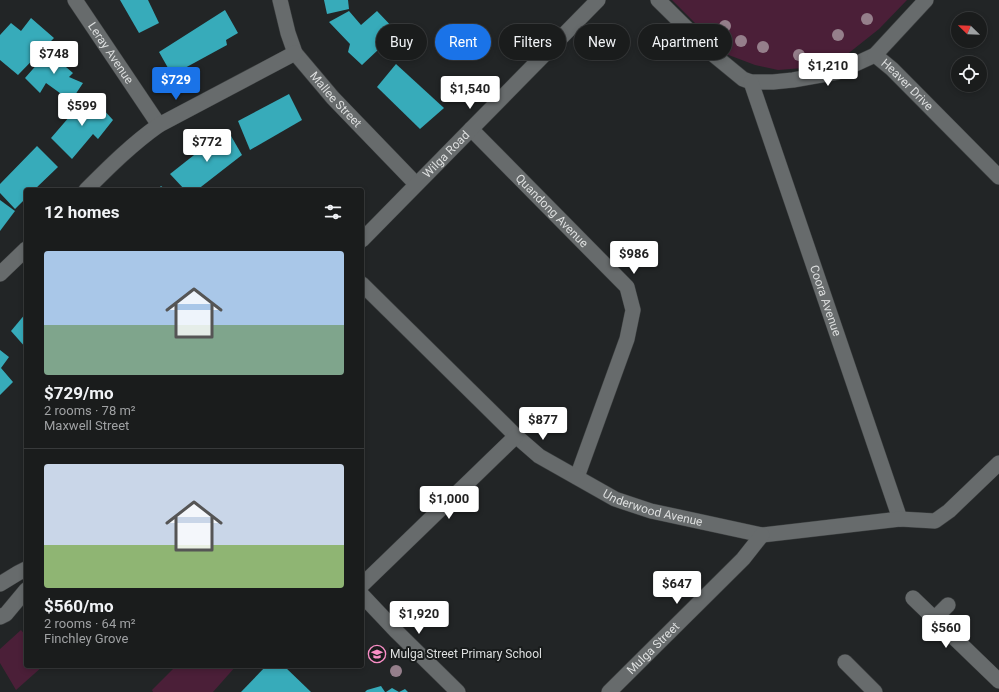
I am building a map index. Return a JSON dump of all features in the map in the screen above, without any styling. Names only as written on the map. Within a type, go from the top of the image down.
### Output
[{"type":"street","name":"Leray Avenue","points":[[75,0],[159,126]]},
{"type":"street","name":"Mallee Street","points":[[280,0],[288,33],[295,53],[333,98],[416,184]]},
{"type":"street","name":"Wilga Road","points":[[364,238],[598,0]]},
{"type":"street","points":[[658,0],[715,56],[743,79],[751,82]]},
{"type":"street","points":[[875,55],[926,0]]},
{"type":"street","points":[[88,188],[143,137],[159,126],[295,53]]},
{"type":"street","name":"Heaver Drive","points":[[751,82],[786,81],[838,72],[875,55],[892,69],[999,176]]},
{"type":"street","name":"Coora Avenue","points":[[751,82],[900,519]]},
{"type":"street","name":"Quandong Avenue","points":[[471,129],[627,287],[633,310],[627,339],[577,477]]},
{"type":"street","points":[[0,274],[24,251]]},
{"type":"street","name":"Underwood Avenue","points":[[364,286],[516,436],[539,456],[615,498],[651,511],[762,535],[900,519],[935,521],[948,511],[999,463]]},
{"type":"street","points":[[364,583],[516,436]]},
{"type":"street","name":"Mulga Street","points":[[609,692],[743,559],[762,535]]},
{"type":"street","points":[[0,584],[24,570]]},
{"type":"street","points":[[0,617],[6,614],[24,592]]},
{"type":"street","points":[[364,597],[458,692]]},
{"type":"street","points":[[913,598],[999,681]]},
{"type":"street","points":[[934,619],[948,605]]},
{"type":"street","points":[[845,662],[868,690]]},
{"type":"shaded area","points":[[672,0],[907,0],[879,29],[845,56],[803,68],[778,70],[755,65],[732,56],[732,24],[696,24]]},
{"type":"shaded area","points":[[21,630],[24,634],[24,668],[41,668],[16,690],[0,663],[0,649]]},
{"type":"shaded area","points":[[174,668],[234,668],[213,692],[153,692],[152,690]]},
{"type":"building","points":[[120,0],[148,0],[159,23],[139,33]]},
{"type":"building","points":[[324,0],[348,0],[349,9],[327,14]]},
{"type":"building","points":[[225,10],[238,33],[226,40],[227,45],[172,75],[159,52]]},
{"type":"building","points":[[349,11],[361,25],[377,11],[389,24],[376,24],[376,52],[362,65],[348,52],[350,44],[329,22]]},
{"type":"building","points":[[31,18],[54,38],[18,75],[0,60],[0,35],[11,23],[21,31]]},
{"type":"building","points":[[55,44],[66,55],[59,61],[73,73],[69,77],[83,83],[71,101],[46,83],[40,93],[25,78]]},
{"type":"building","points":[[396,64],[444,108],[420,129],[377,87]]},
{"type":"building","points":[[89,94],[113,120],[98,139],[93,134],[72,159],[51,138]]},
{"type":"building","points":[[289,94],[302,120],[250,150],[238,121]]},
{"type":"building","points":[[227,129],[242,155],[200,188],[183,188],[170,174]]},
{"type":"building","points":[[37,146],[58,167],[36,188],[24,188],[24,200],[15,209],[0,193],[0,184]]},
{"type":"building","points":[[0,200],[15,211],[0,231]]},
{"type":"building","points":[[24,315],[24,346],[11,331]]},
{"type":"building","points":[[0,350],[9,357],[1,368],[13,382],[0,395]]},
{"type":"building","points":[[264,668],[286,668],[311,692],[241,692]]},
{"type":"building","points":[[381,686],[385,692],[365,692],[367,690]]},
{"type":"building","points":[[392,688],[399,692],[386,692]]},
{"type":"building","points":[[405,689],[408,692],[399,692]]},
{"type":"place","name":"Mulga Street Primary School","points":[[377,654]]}]
